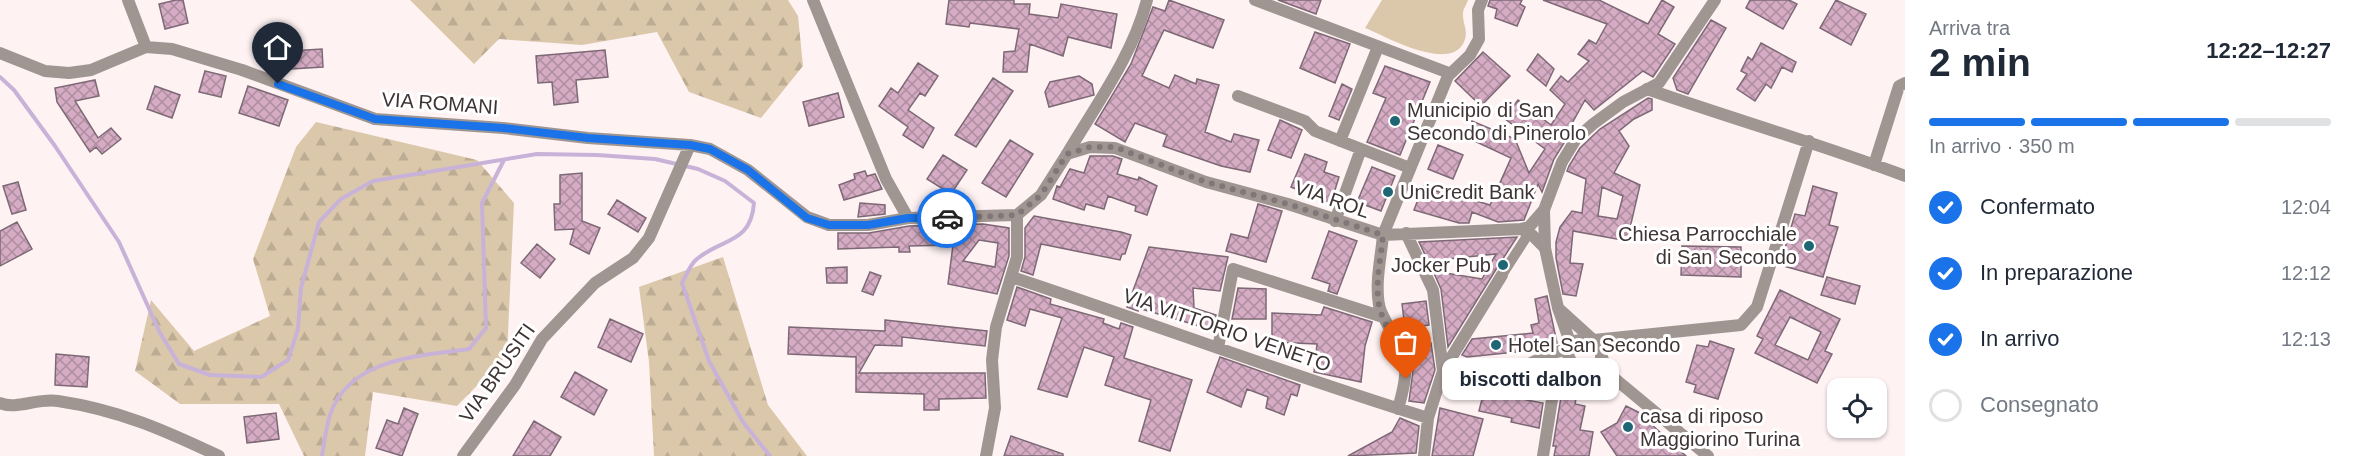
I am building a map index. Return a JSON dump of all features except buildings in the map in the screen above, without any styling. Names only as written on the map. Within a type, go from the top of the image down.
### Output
[{"type":"street","points":[[128,0],[146,47]]},
{"type":"street","points":[[813,0],[886,179],[908,218]]},
{"type":"street","points":[[986,456],[995,408],[992,360],[996,327],[1012,277],[1019,239],[1017,215],[1041,195],[1067,154],[1120,66],[1143,15],[1147,0]]},
{"type":"street","points":[[1255,0],[1449,73]]},
{"type":"street","points":[[1398,409],[1406,379],[1404,358],[1383,317],[1378,286],[1383,235],[1449,73],[1470,55],[1479,39],[1478,10],[1482,0]]},
{"type":"street","points":[[1424,456],[1428,418],[1443,371],[1502,275],[1525,231],[1544,210],[1562,162],[1576,139],[1623,102],[1659,83],[1715,0]]},
{"type":"street","name":"VIA ROMANI","points":[[0,53],[45,71],[69,73],[91,70],[146,47],[172,49],[242,70],[375,119],[503,128],[710,149],[748,170],[790,206],[829,225],[868,225],[908,218],[1017,215]]},
{"type":"street","points":[[1340,141],[1378,47]]},
{"type":"street","points":[[1874,165],[1899,86],[1905,82]]},
{"type":"street","points":[[1647,89],[1734,119],[1809,141],[1905,176]]},
{"type":"street","points":[[1238,96],[1305,121],[1316,131],[1410,168]]},
{"type":"street","points":[[1529,364],[1570,347],[1580,338],[1616,338],[1741,325],[1757,307],[1809,141]]},
{"type":"street","name":"VIA ROL","points":[[1067,154],[1090,147],[1115,147],[1206,182],[1288,204],[1383,235],[1525,231]]},
{"type":"street","name":"VIA BRUSITI","points":[[465,455],[515,385],[542,339],[596,283],[633,258],[649,238],[689,148]]},
{"type":"street","points":[[1335,221],[1361,149]]},
{"type":"street","points":[[1544,210],[1545,248],[1558,308],[1570,347],[1569,360],[1574,368]]},
{"type":"street","points":[[1525,231],[1545,248]]},
{"type":"street","points":[[1406,233],[1433,290],[1443,371]]},
{"type":"street","points":[[1218,348],[1233,269],[1383,317]]},
{"type":"street","name":"VIA VITTORIO VENETO","points":[[1012,277],[1428,418]]},
{"type":"street","points":[[1558,308],[1593,339],[1602,354],[1608,373]]},
{"type":"street","points":[[1594,370],[1602,354],[1616,338]]},
{"type":"street","points":[[1443,371],[1529,364],[1608,373],[1708,456]]},
{"type":"street","points":[[1543,456],[1557,368]]},
{"type":"street","points":[[0,403],[10,407],[42,399],[100,407],[158,427],[219,456]]},
{"type":"green space","points":[[410,0],[788,0],[798,16],[803,66],[761,118],[689,92],[657,32],[582,45],[499,39],[474,64]]},
{"type":"green space","points":[[1382,0],[1468,0],[1463,11],[1466,36],[1463,44],[1455,51],[1444,54],[1431,53],[1416,50],[1365,28]]},
{"type":"green space","points":[[316,122],[477,160],[514,203],[507,355],[457,406],[373,392],[365,456],[304,456],[279,404],[180,404],[135,371],[151,300],[194,351],[270,316],[253,259],[296,147]]},
{"type":"green space","points":[[723,257],[768,405],[807,456],[654,456],[649,362],[639,287]]},
{"type":"waterway","points":[[0,77],[14,90],[55,146],[119,242],[160,333],[179,364],[210,375],[261,377],[288,360],[298,329],[301,288],[319,222],[341,199],[373,181],[537,154],[655,159],[698,169],[725,181],[754,203],[752,216],[747,226],[734,239],[707,252],[695,261],[682,283],[709,361],[743,422],[770,456]]},
{"type":"waterway","points":[[322,456],[330,415],[339,396],[353,382],[369,371],[388,363],[429,354],[469,349],[486,328],[482,203],[504,160]]},
{"type":"way so far","points":[[947,218],[1017,215],[1041,195],[1067,154],[1090,147],[1115,147],[1206,182],[1288,204],[1383,235],[1378,286],[1379,305],[1404,358],[1406,379]]},
{"type":"place","name":"Municipio di San Secondo di Pinerolo","points":[[1395,121]]},
{"type":"place","name":"UniCredit Bank","points":[[1388,192]]},
{"type":"place","name":"Chiesa Parrocchiale di San Secondo","points":[[1809,246]]},
{"type":"place","name":"Jocker Pub","points":[[1503,265]]},
{"type":"place","name":"Hotel San Secondo","points":[[1496,345]]},
{"type":"place","name":"biscotti dalbon","points":[[1406,379]]},
{"type":"place","name":"casa di riposo Maggiorino Turina","points":[[1628,427]]},
{"type":"route","points":[[278,84],[352,113],[375,119],[503,128],[651,144],[690,145],[710,149],[748,170],[807,218],[829,225],[868,225],[908,218],[947,218]]}]
